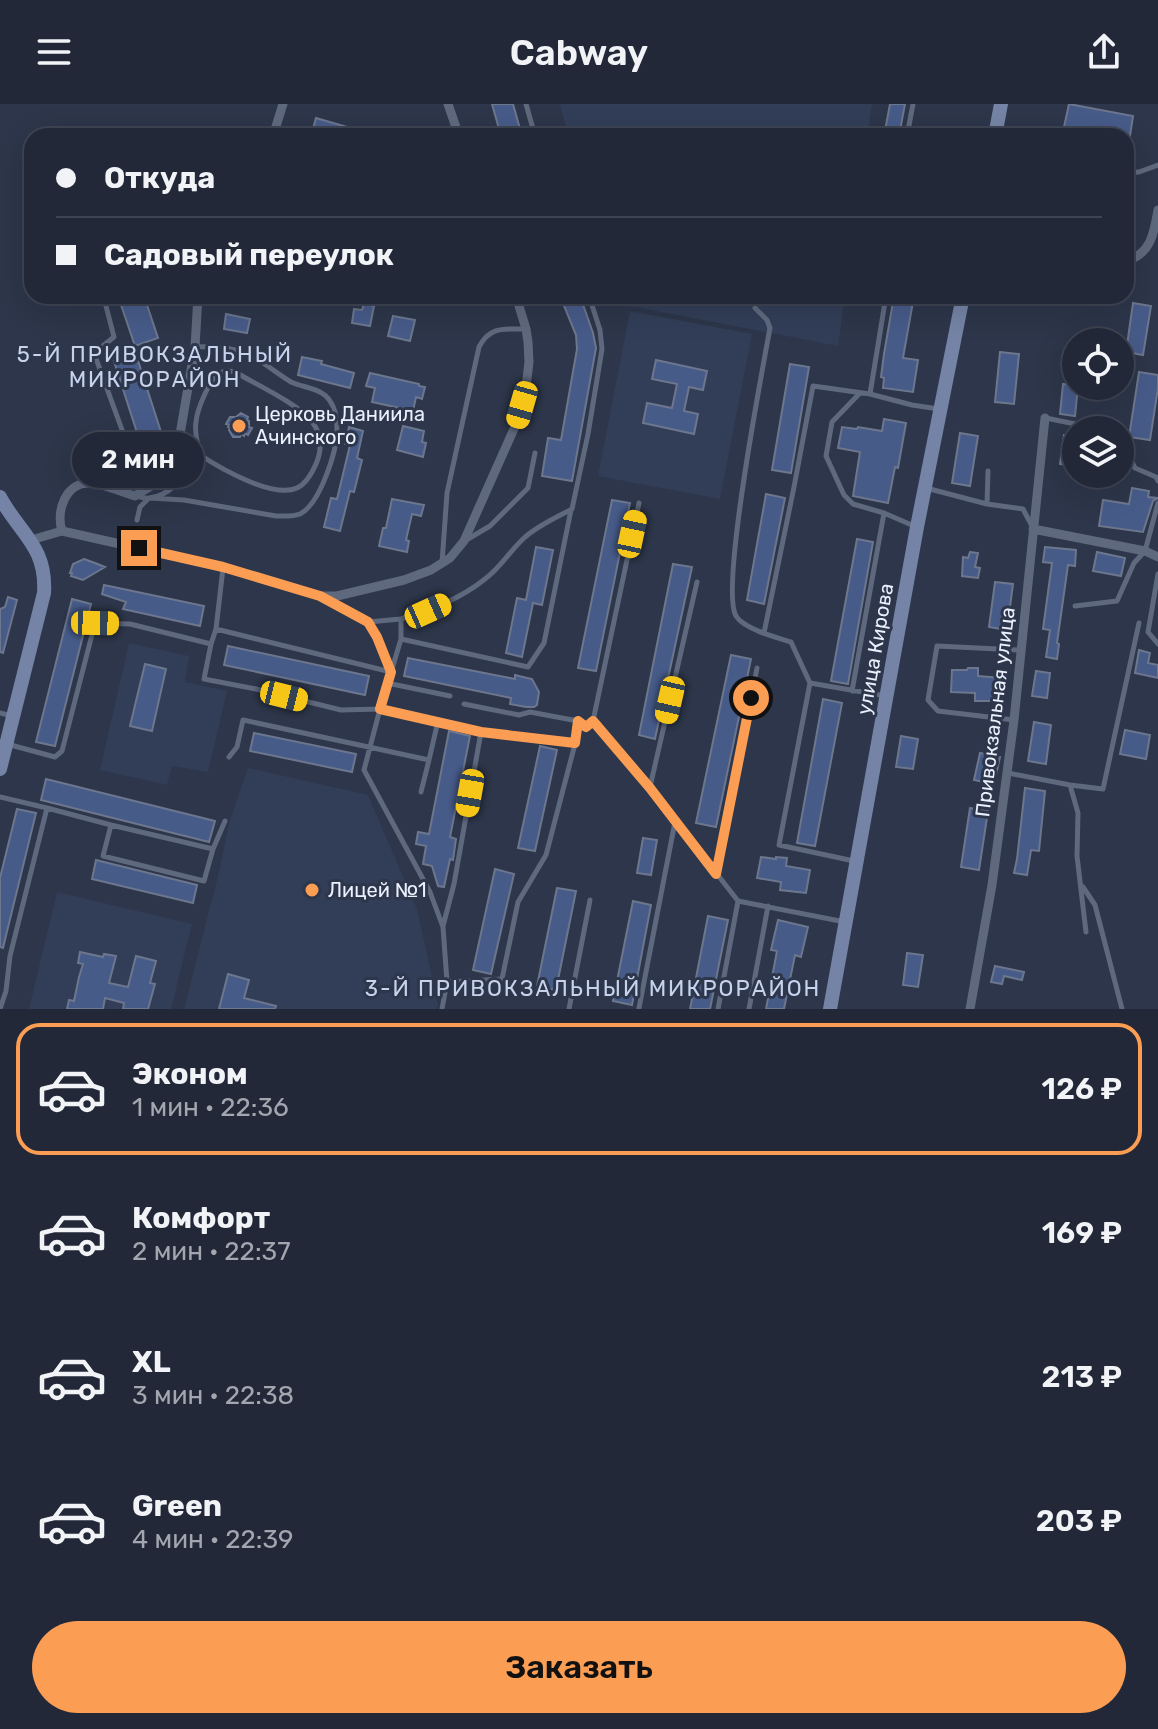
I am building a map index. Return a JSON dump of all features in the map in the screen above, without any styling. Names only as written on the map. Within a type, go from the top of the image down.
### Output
[{"type":"main road","points":[[996,128],[1001,104]]},
{"type":"main road","name":"улица Кирова","points":[[830,1009],[917,527],[961,304]]},
{"type":"main road","points":[[0,497],[31,540],[43,571],[44,593],[6,714],[6,744],[0,769]]},
{"type":"street","points":[[276,128],[283,104]]},
{"type":"street","points":[[448,104],[456,128]]},
{"type":"street","points":[[1134,259],[1146,250],[1156,233],[1158,210]]},
{"type":"street","points":[[62,531],[59,512],[67,494],[75,488],[90,483],[143,495],[164,478],[175,454],[195,347],[198,304]]},
{"type":"street","points":[[31,540],[62,531],[223,567],[320,596],[350,594],[404,580],[442,564],[464,541],[519,413],[529,362],[526,329],[518,304]]},
{"type":"street","name":"Привокзальная улица","points":[[970,1009],[992,885],[1014,720],[1045,418]]},
{"type":"street","points":[[1033,529],[1145,551],[1158,557]]},
{"type":"lane","points":[[526,104],[533,128]]},
{"type":"lane","points":[[908,128],[913,104]]},
{"type":"lane","points":[[1134,172],[1158,165]]},
{"type":"lane","points":[[401,639],[528,667],[544,643],[588,434],[602,349],[592,304]]},
{"type":"lane","points":[[870,394],[885,304]]},
{"type":"lane","points":[[106,306],[114,337],[94,353],[143,495],[137,520]]},
{"type":"lane","points":[[755,308],[770,328],[741,501],[733,570],[733,610],[738,621],[791,642],[810,683],[779,845],[857,862]]},
{"type":"lane","points":[[442,564],[447,493],[479,347],[487,334],[495,330],[526,329]]},
{"type":"lane","points":[[143,495],[290,517],[309,507],[318,493],[332,456],[337,419],[328,397],[291,382],[241,351],[219,346],[195,347]]},
{"type":"lane","points":[[143,495],[165,492],[182,480],[200,455],[195,431],[199,408],[212,381],[227,370],[296,408],[313,424],[320,436],[319,456],[309,478],[298,488],[286,491],[272,489],[234,474],[200,455]]},
{"type":"lane","points":[[764,633],[813,386],[870,394],[940,410]]},
{"type":"lane","points":[[859,393],[832,422],[826,456],[844,495],[853,504],[917,527]]},
{"type":"lane","points":[[1045,418],[1062,421]]},
{"type":"lane","points":[[464,541],[490,526],[528,488],[535,453]]},
{"type":"lane","points":[[1134,466],[1158,481]]},
{"type":"lane","points":[[987,504],[988,471]]},
{"type":"lane","points":[[925,488],[987,504],[1023,509],[1033,529]]},
{"type":"lane","points":[[464,704],[519,715],[530,712],[578,721],[586,727],[593,721],[639,503]]},
{"type":"lane","points":[[1075,606],[1117,601],[1134,563],[1145,551],[1158,503]]},
{"type":"lane","points":[[368,622],[401,619],[428,611],[464,593],[486,579],[534,530],[572,509]]},
{"type":"lane","points":[[852,691],[884,513]]},
{"type":"lane","points":[[223,567],[216,629],[204,679],[341,710],[380,709],[481,732],[575,743]]},
{"type":"lane","points":[[1158,574],[1148,624],[1148,632],[1158,644]]},
{"type":"lane","points":[[650,788],[697,582]]},
{"type":"lane","points":[[320,596],[368,622],[391,672]]},
{"type":"lane","points":[[401,619],[401,639],[364,770],[430,892],[443,927],[447,982],[442,1009]]},
{"type":"lane","points":[[6,744],[55,757],[62,751],[95,623],[130,624],[211,644]]},
{"type":"lane","points":[[1007,773],[1103,789],[1139,623]]},
{"type":"lane","points":[[216,629],[391,672]]},
{"type":"lane","points":[[1014,720],[938,711],[928,700],[937,646],[1021,650]]},
{"type":"lane","points":[[716,874],[757,668]]},
{"type":"lane","points":[[387,683],[450,696]]},
{"type":"lane","points":[[810,683],[887,697]]},
{"type":"lane","points":[[229,757],[237,747],[243,720],[429,760]]},
{"type":"lane","points":[[421,792],[438,721]]},
{"type":"lane","points":[[447,982],[502,979],[518,902],[546,855],[578,721]]},
{"type":"lane","points":[[593,721],[738,901],[845,922]]},
{"type":"lane","points":[[443,927],[454,884],[481,732]]},
{"type":"lane","points":[[1070,785],[1078,813],[1077,856],[1086,932]]},
{"type":"lane","points":[[0,797],[213,849]]},
{"type":"lane","points":[[0,1009],[47,808]]},
{"type":"lane","points":[[111,825],[103,856],[204,881],[225,821]]},
{"type":"lane","points":[[639,1008],[675,821]]},
{"type":"lane","points":[[1080,883],[1095,905],[1122,1009]]},
{"type":"lane","points":[[569,1009],[590,900]]},
{"type":"lane","points":[[718,1009],[738,901]]},
{"type":"lane","points":[[749,1009],[768,906]]},
{"type":"shaded area","points":[[560,104],[872,104],[868,128],[566,128]]},
{"type":"shaded area","points":[[630,304],[844,304],[838,346]]},
{"type":"shaded area","points":[[630,311],[752,334],[720,499],[598,476]]},
{"type":"shaded area","points":[[129,643],[189,656],[185,682],[227,691],[208,772],[172,766],[167,785],[100,770]]},
{"type":"shaded area","name":"Лицей №1","points":[[248,768],[368,795],[417,909],[437,1009],[184,1009],[229,823]]},
{"type":"shaded area","points":[[57,892],[192,924],[171,1009],[29,1009]]},
{"type":"building","points":[[492,104],[513,104],[520,128],[499,128]]},
{"type":"building","points":[[890,104],[905,104],[900,128],[886,128]]},
{"type":"building","points":[[1069,104],[1133,116],[1131,128],[1064,127]]},
{"type":"building","points":[[316,118],[351,128],[313,128]]},
{"type":"building","points":[[1134,303],[1151,306],[1143,355],[1134,353],[1134,328],[1129,328]]},
{"type":"building","points":[[121,304],[147,304],[158,338],[135,346]]},
{"type":"building","points":[[364,304],[374,306],[370,326],[352,323],[354,309],[362,310]]},
{"type":"building","points":[[563,304],[583,304],[596,348],[572,481],[542,476],[548,438],[561,440],[577,349],[576,335]]},
{"type":"building","points":[[893,304],[913,304],[903,358],[918,360],[913,392],[883,388],[884,354]]},
{"type":"building","points":[[226,314],[250,319],[247,333],[224,329]]},
{"type":"building","points":[[393,316],[415,320],[410,341],[388,336]]},
{"type":"building","points":[[133,345],[163,438],[141,445],[111,352]]},
{"type":"building","points":[[1000,352],[1019,354],[1014,404],[995,402]]},
{"type":"building","points":[[302,357],[354,373],[350,388],[298,375]]},
{"type":"building","points":[[656,360],[707,371],[703,390],[689,387],[684,411],[698,414],[694,434],[643,423],[647,403],[672,408],[677,384],[652,379]]},
{"type":"building","points":[[790,364],[809,367],[791,473],[772,470]]},
{"type":"building","points":[[1139,372],[1158,375],[1150,440],[1134,438],[1132,416]]},
{"type":"building","points":[[370,373],[425,387],[422,399],[416,397],[413,411],[372,402],[375,388],[366,386]]},
{"type":"building","points":[[1062,394],[1062,400],[1077,400],[1075,416],[1060,414]]},
{"type":"building","name":"Церковь Даниила Ачинского","points":[[241,413],[248,417],[249,427],[252,428],[248,435],[233,437],[226,424],[230,417]]},
{"type":"building","points":[[884,419],[906,423],[888,503],[853,496],[860,452],[838,448],[842,427],[882,431]]},
{"type":"building","points":[[403,426],[424,431],[422,442],[426,443],[423,457],[397,450]]},
{"type":"building","points":[[349,427],[363,431],[357,458],[362,460],[340,531],[324,527],[331,498],[337,499],[350,445],[345,444]]},
{"type":"building","points":[[960,433],[978,436],[970,486],[952,483]]},
{"type":"building","points":[[1132,488],[1149,491],[1148,497],[1158,498],[1153,501],[1143,532],[1099,526],[1103,500],[1129,504]]},
{"type":"building","points":[[766,494],[785,498],[764,604],[747,600]]},
{"type":"building","points":[[392,499],[424,505],[421,516],[412,514],[406,540],[409,541],[407,552],[379,546]]},
{"type":"building","points":[[612,500],[630,503],[596,671],[578,668]]},
{"type":"building","points":[[857,539],[873,542],[848,684],[831,681]]},
{"type":"building","points":[[536,547],[553,550],[542,605],[533,603],[522,657],[506,653],[517,598],[526,600]]},
{"type":"building","points":[[1045,547],[1076,550],[1075,566],[1068,565],[1057,659],[1046,657],[1050,630],[1043,629],[1052,563],[1043,562]]},
{"type":"building","points":[[970,552],[978,553],[975,567],[980,568],[978,578],[962,576],[963,557],[968,558]]},
{"type":"building","points":[[1097,552],[1125,558],[1121,576],[1093,571]]},
{"type":"building","points":[[84,559],[105,567],[83,580],[71,576],[73,564]]},
{"type":"building","points":[[673,564],[692,567],[655,739],[639,735]]},
{"type":"building","points":[[995,582],[1013,584],[1007,630],[989,627]]},
{"type":"building","points":[[104,585],[204,606],[200,626],[123,609],[126,602],[102,594]]},
{"type":"building","points":[[8,597],[17,600],[3,653],[0,652],[0,609],[5,607]]},
{"type":"building","points":[[72,599],[91,604],[55,746],[36,742]]},
{"type":"building","points":[[228,646],[369,676],[365,695],[224,665]]},
{"type":"building","points":[[1139,650],[1150,653],[1148,663],[1158,665],[1158,678],[1135,673]]},
{"type":"building","points":[[731,655],[751,659],[716,827],[696,823]]},
{"type":"building","points":[[408,658],[515,679],[515,675],[532,679],[539,692],[537,705],[526,707],[510,704],[511,698],[404,676]]},
{"type":"building","points":[[145,664],[166,669],[152,731],[130,726]]},
{"type":"building","points":[[978,668],[978,676],[1002,678],[1001,701],[975,701],[975,693],[951,692],[952,670]]},
{"type":"building","points":[[1036,671],[1050,673],[1047,698],[1032,696]]},
{"type":"building","points":[[823,699],[842,703],[815,846],[797,843]]},
{"type":"building","points":[[1034,722],[1051,725],[1046,764],[1028,761]]},
{"type":"building","points":[[1125,730],[1150,735],[1146,759],[1120,754]]},
{"type":"building","points":[[449,731],[470,736],[450,837],[456,839],[453,860],[450,859],[444,887],[438,886],[432,866],[423,864],[426,846],[416,844],[418,832],[429,834]]},
{"type":"building","points":[[254,733],[356,754],[352,772],[250,751]]},
{"type":"building","points":[[901,736],[918,739],[913,769],[896,767]]},
{"type":"building","points":[[540,746],[557,750],[535,851],[518,848]]},
{"type":"building","points":[[980,753],[1000,757],[994,784],[974,780]]},
{"type":"building","points":[[46,779],[215,821],[209,842],[41,800]]},
{"type":"building","points":[[1025,788],[1045,791],[1039,851],[1031,850],[1027,875],[1014,873]]},
{"type":"building","points":[[970,808],[988,811],[979,870],[961,867]]},
{"type":"building","points":[[17,809],[36,813],[3,948],[0,947],[0,878]]},
{"type":"building","points":[[643,838],[657,840],[651,875],[637,873]]},
{"type":"building","points":[[761,857],[787,858],[786,866],[810,870],[806,893],[780,890],[781,882],[757,878]]},
{"type":"building","points":[[96,860],[197,885],[193,903],[92,879]]},
{"type":"building","points":[[495,869],[514,874],[491,974],[473,970]]},
{"type":"building","points":[[557,888],[576,891],[556,990],[537,986]]},
{"type":"building","points":[[633,901],[651,905],[632,1005],[613,1001]]},
{"type":"building","points":[[708,916],[728,920],[710,1009],[690,1009]]},
{"type":"building","points":[[778,920],[808,927],[801,957],[795,955],[784,1009],[766,1009],[777,951],[771,950]]},
{"type":"building","points":[[80,952],[103,957],[104,954],[116,956],[109,983],[128,987],[136,956],[156,961],[150,983],[155,984],[148,1009],[123,1009],[124,1003],[105,998],[103,1009],[67,1009],[69,1000],[74,1001],[83,964],[78,963]]},
{"type":"building","points":[[907,953],[923,955],[918,987],[903,985]]},
{"type":"building","points":[[995,966],[1024,972],[1022,980],[1004,976],[1002,984],[991,982]]},
{"type":"building","points":[[228,974],[249,980],[244,998],[276,1006],[275,1009],[219,1009]]},
{"type":"place","name":"Церковь Даниила Ачинского","points":[[239,426]]},
{"type":"place","name":"Лицей №1","points":[[312,890]]},
{"type":"district","name":"5-Й ПРИВОКЗАЛЬНЫЙ МИКРОРАЙОН","points":[[155,366]]},
{"type":"district","name":"3-Й ПРИВОКЗАЛЬНЫЙ МИКРОРАЙОН","points":[[593,988]]},
{"type":"route","points":[[139,548],[223,567],[320,596],[368,622],[391,672],[380,709],[481,732],[575,743],[578,721],[586,727],[593,721],[650,788],[716,874],[751,698]]}]
